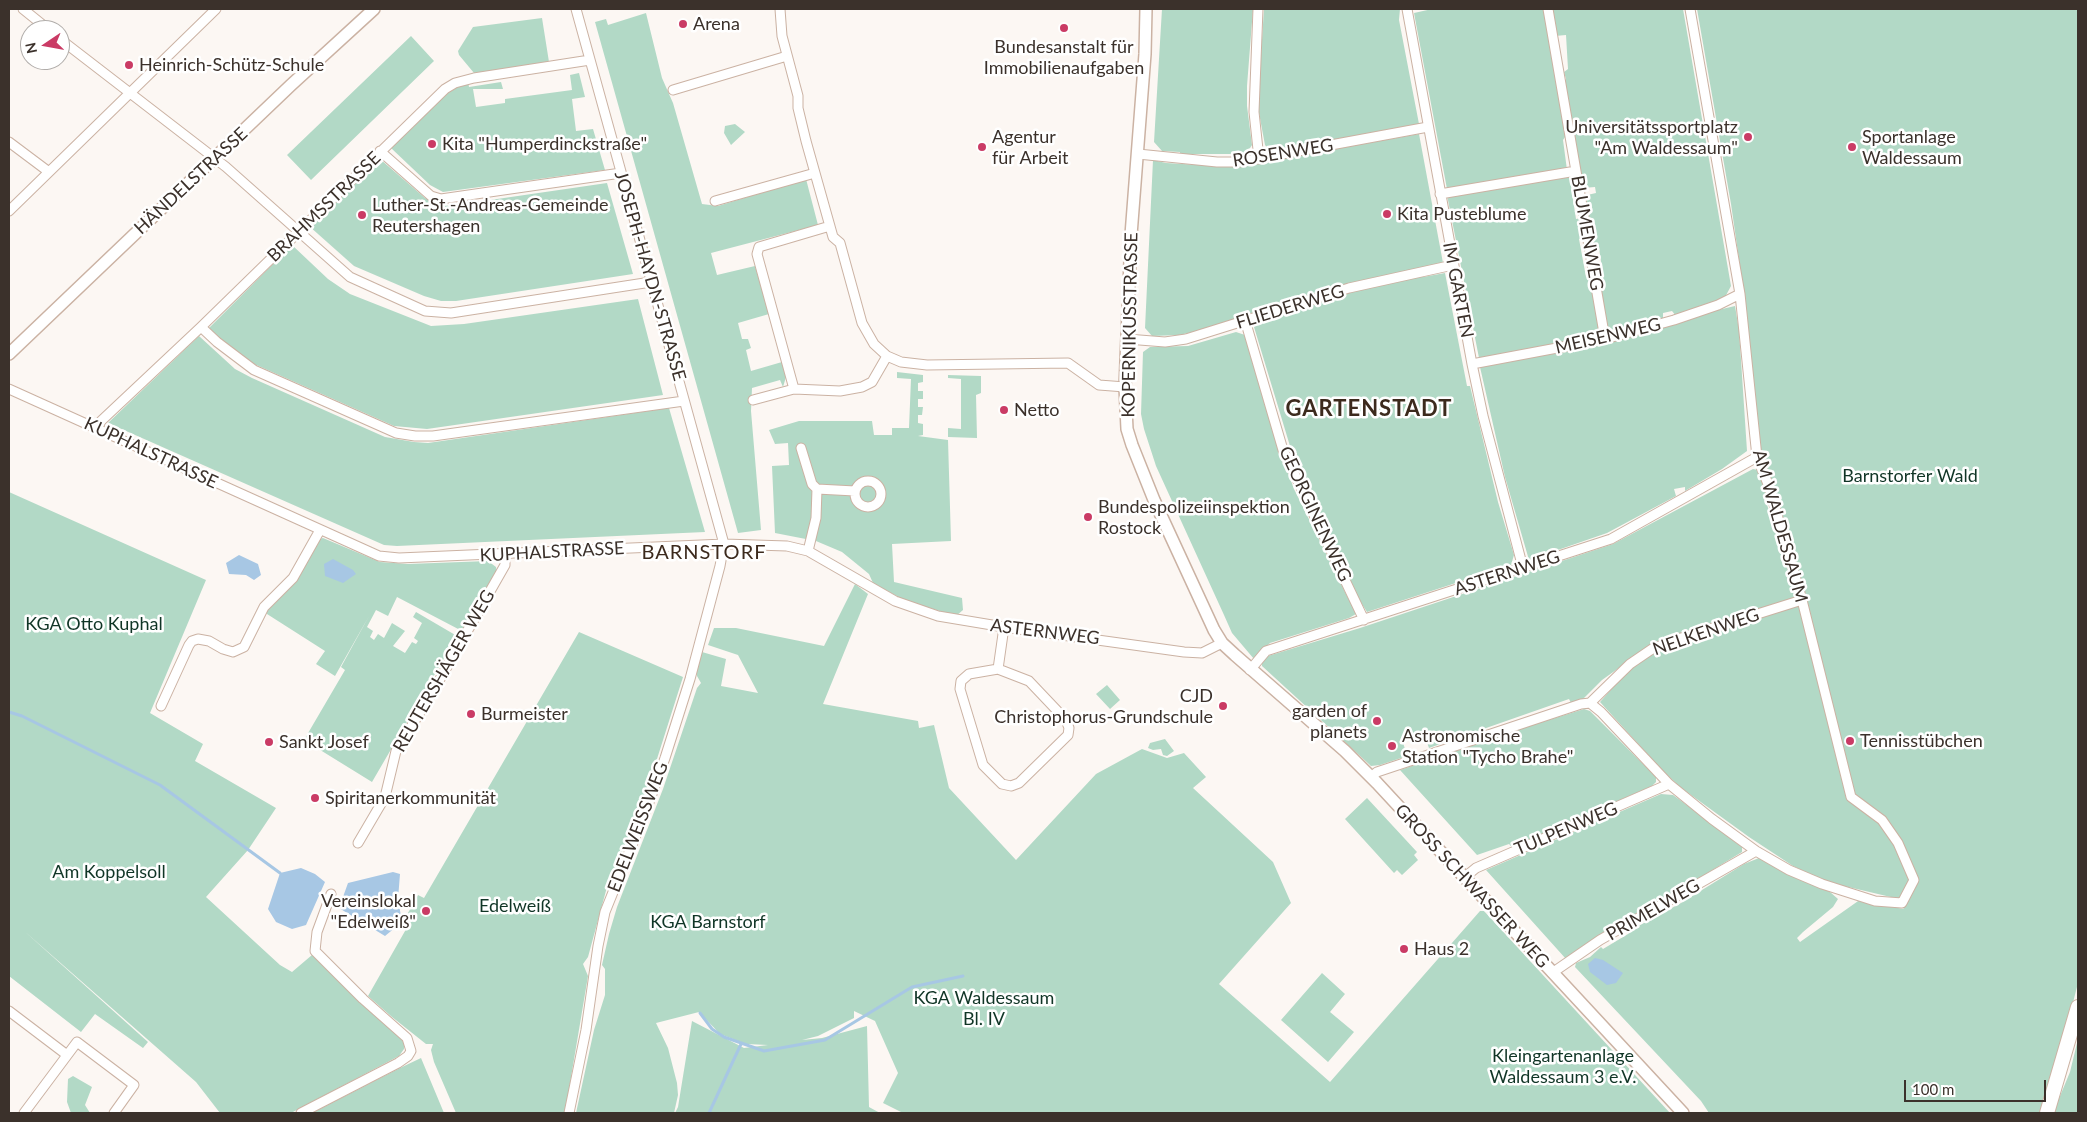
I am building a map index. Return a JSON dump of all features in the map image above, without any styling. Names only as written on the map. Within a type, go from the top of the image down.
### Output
[{"type":"main road","points":[[2047,1113],[2078,1007]]},
{"type":"street","points":[[24,9],[37,20]]},
{"type":"street","points":[[9,211],[216,9]]},
{"type":"street","name":"HÄNDELSTRASSE","points":[[9,354],[374,9]]},
{"type":"street","name":"JOSEPH-HAYDN-STRASSE","points":[[576,9],[724,544]]},
{"type":"street","points":[[780,9],[780,27],[798,96],[798,108],[830,226],[834,237],[840,243],[867,335],[887,356],[901,362],[927,365],[1068,363],[1099,385],[1125,387]]},
{"type":"street","name":"KOPERNIKUSSTRASSE","points":[[1146,9],[1138,154],[1131,235],[1125,387],[1128,429],[1141,471],[1222,643],[1250,670]]},
{"type":"street","points":[[1258,9],[1254,112],[1259,159]]},
{"type":"street","name":"IM GARTEN","points":[[1407,9],[1472,364],[1490,443],[1523,568]]},
{"type":"street","name":"BLUMENWEG","points":[[1548,9],[1606,339]]},
{"type":"street","name":"AM WALDESSAUM","points":[[1690,9],[1740,294],[1757,457],[1768,484],[1802,600],[1827,694],[1851,797],[1882,820],[1898,843],[1914,880],[1902,902],[1875,901],[1822,884],[1789,870],[1756,851]]},
{"type":"street","points":[[70,47],[215,158],[350,278],[425,311],[450,313],[651,282]]},
{"type":"street","points":[[673,90],[787,56]]},
{"type":"street","name":"BRAHMSSTRASSE","points":[[96,429],[101,421],[201,327],[445,89],[455,83],[474,78],[590,60]]},
{"type":"street","name":"ROSENWEG","points":[[1138,154],[1217,162],[1239,162],[1428,127]]},
{"type":"street","points":[[9,142],[49,172]]},
{"type":"street","points":[[380,151],[431,196],[442,199],[621,173]]},
{"type":"street","points":[[1440,194],[1576,171]]},
{"type":"street","points":[[715,201],[816,173]]},
{"type":"street","points":[[794,389],[757,254],[759,247],[830,226]]},
{"type":"street","name":"FLIEDERWEG","points":[[1128,339],[1165,342],[1186,339],[1349,288],[1453,266]]},
{"type":"street","name":"MEISENWEG","points":[[1472,364],[1606,339],[1674,320],[1718,305],[1740,294]]},
{"type":"street","name":"GEORGINENWEG","points":[[1245,320],[1287,459],[1364,620]]},
{"type":"street","points":[[201,327],[217,342],[254,370],[396,433],[415,436],[432,436],[684,400]]},
{"type":"street","points":[[753,400],[794,389],[840,391],[862,387],[872,382],[887,356]]},
{"type":"street","name":"KUPHALSTRASSE","points":[[9,389],[379,556],[389,558],[505,554],[724,544],[779,546],[808,551],[834,564],[870,588]]},
{"type":"street","points":[[801,448],[812,484],[817,489],[855,491]]},
{"type":"street","name":"ASTERNWEG","points":[[1250,670],[1266,651],[1611,538],[1757,457]]},
{"type":"street","points":[[808,551],[816,518],[817,489]]},
{"type":"street","points":[[161,706],[188,644],[192,641],[198,639],[209,641],[233,652],[244,647],[264,608],[294,578],[320,530]]},
{"type":"street","name":"EDELWEISSWEG","points":[[569,1113],[586,1030],[599,938],[605,912],[665,758],[690,679],[724,544]]},
{"type":"street","name":"REUTERSHÄGER WEG","points":[[358,843],[385,797],[390,784],[396,751],[432,693],[505,565],[505,554]]},
{"type":"street","name":"ASTERNWEG","points":[[870,588],[895,601],[938,616],[1004,627],[1184,652],[1202,653],[1222,643]]},
{"type":"street","name":"NELKENWEG","points":[[1590,703],[1630,664],[1652,649],[1802,600]]},
{"type":"street","points":[[998,669],[1004,627]]},
{"type":"street","points":[[998,669],[1029,680],[1066,720],[1069,728],[1068,735],[1019,783],[1011,786],[1002,784],[983,765],[960,689],[961,681],[969,674],[998,669]]},
{"type":"street","name":"GROSS SCHWASSER WEG","points":[[1250,670],[1339,745],[1371,777],[1684,1113]]},
{"type":"street","points":[[1371,777],[1376,772],[1581,704],[1590,703],[1669,784],[1756,851]]},
{"type":"street","name":"TULPENWEG","points":[[1464,877],[1476,868],[1669,784]]},
{"type":"street","name":"PRIMELWEG","points":[[1552,972],[1600,940],[1756,851]]},
{"type":"street","points":[[301,1113],[398,1063],[408,1056],[411,1051],[407,1038],[363,999],[315,951],[317,932],[331,894]]},
{"type":"street","points":[[9,1011],[67,1055]]},
{"type":"street","points":[[24,1113],[77,1042],[134,1085],[114,1113]]},
{"type":"green space","points":[[1162,9],[1253,9],[1247,86],[1247,106],[1252,145],[1246,154],[1180,154],[1180,152],[1162,151],[1154,142]]},
{"type":"green space","points":[[1264,9],[1400,9],[1399,20],[1419,124],[1311,147],[1309,145],[1271,152],[1265,145],[1259,113]]},
{"type":"green space","points":[[1432,9],[1546,9],[1567,134],[1563,140],[1567,170],[1447,189],[1414,13]]},
{"type":"green space","points":[[1551,9],[1683,9],[1731,286],[1724,299],[1676,316],[1672,311],[1663,313],[1663,320],[1608,334],[1597,270],[1602,268],[1599,248],[1592,249],[1583,196],[1596,193],[1595,187],[1583,188],[1564,82],[1566,79],[1564,72],[1568,69],[1566,35],[1555,36]]},
{"type":"green space","name":"Barnstorfer Wald","points":[[1697,9],[2078,9],[2078,983],[2055,1073],[2041,1113],[1709,1113],[1701,1101],[1575,967],[1576,963],[1590,957],[1601,947],[1603,949],[1628,934],[1631,930],[1681,903],[1744,864],[1759,858],[1780,870],[1830,892],[1838,899],[1833,907],[1797,938],[1800,942],[1861,899],[1874,904],[1904,909],[1895,898],[1827,882],[1793,866],[1749,837],[1680,787],[1600,702],[1631,667],[1652,649],[1802,600],[1757,457],[1744,294],[1731,204]]},
{"type":"green space","points":[[646,13],[662,78],[673,103],[702,204],[718,206],[806,179],[818,225],[711,253],[717,275],[755,266],[769,314],[738,323],[742,339],[748,339],[751,348],[746,350],[751,371],[782,362],[786,377],[783,387],[780,380],[752,388],[751,411],[761,530],[738,533],[595,22],[606,19],[608,25]]},
{"type":"green space","points":[[542,18],[549,62],[474,73],[459,55],[458,51],[473,27]]},
{"type":"green space","points":[[411,36],[434,61],[311,180],[287,155]]},
{"type":"green space","points":[[579,73],[585,97],[572,99],[576,131],[593,129],[605,170],[443,192],[430,185],[391,148],[443,96],[468,81],[469,87],[501,82],[503,89],[473,89],[476,107],[505,103],[505,99],[572,90],[570,75]]},
{"type":"green space","points":[[735,124],[745,132],[731,145],[724,133],[725,126]]},
{"type":"green space","points":[[1419,134],[1443,263],[1309,294],[1198,331],[1179,335],[1152,336],[1145,328],[1153,160],[1166,163],[1233,167]]},
{"type":"green space","points":[[380,159],[425,198],[438,204],[449,206],[607,183],[633,274],[456,301],[441,301],[424,296],[354,266],[309,226]]},
{"type":"green space","points":[[1569,173],[1576,219],[1581,218],[1585,238],[1579,239],[1586,277],[1592,276],[1602,335],[1479,358],[1447,195]]},
{"type":"green space","points":[[292,245],[328,279],[350,294],[431,326],[464,324],[638,299],[663,395],[427,429],[394,426],[238,356],[208,329]]},
{"type":"green space","points":[[1445,273],[1467,386],[1470,386],[1498,502],[1514,555],[1511,565],[1367,612],[1351,587],[1347,574],[1293,456],[1254,327],[1259,319],[1343,293],[1414,276],[1423,277]]},
{"type":"green space","points":[[1735,306],[1739,330],[1747,451],[1722,469],[1685,491],[1685,487],[1674,489],[1676,496],[1607,533],[1529,560],[1505,477],[1480,367],[1616,341],[1705,313]]},
{"type":"green space","points":[[1236,332],[1245,335],[1294,489],[1356,614],[1349,618],[1270,643],[1254,659],[1232,633],[1156,466],[1141,414],[1143,352],[1150,347],[1188,346]]},
{"type":"green space","points":[[199,336],[235,369],[252,378],[385,437],[414,442],[428,443],[669,408],[705,532],[397,546],[384,545],[108,423]]},
{"type":"green space","points":[[897,372],[923,375],[923,382],[918,383],[918,391],[923,391],[923,399],[918,399],[918,407],[923,407],[922,415],[918,415],[918,423],[923,424],[923,435],[918,436],[948,440],[951,541],[892,544],[894,582],[962,598],[963,610],[956,616],[904,600],[873,583],[869,574],[842,552],[816,541],[775,533],[772,466],[789,465],[788,443],[775,444],[769,430],[799,421],[872,421],[874,435],[892,435],[892,428],[909,428],[911,379],[897,378]]},
{"type":"green space","points":[[948,375],[981,376],[981,393],[976,395],[977,438],[948,437],[948,428],[961,429],[961,379],[948,378]]},
{"type":"green space","points":[[1753,469],[1758,470],[1770,503],[1767,505],[1774,524],[1777,526],[1798,598],[1637,655],[1602,680],[1582,700],[1571,703],[1569,699],[1429,748],[1423,731],[1402,739],[1407,756],[1371,766],[1262,666],[1262,661],[1268,656],[1360,628],[1613,544]]},
{"type":"green space","name":"Am Koppelsoll","points":[[9,492],[206,580],[150,713],[203,744],[195,761],[276,808],[248,850],[206,897],[280,965],[292,972],[312,955],[402,1039],[404,1049],[399,1056],[291,1113],[220,1113],[196,1082],[23,930],[148,1042],[143,1048],[95,1014],[81,1032],[9,976]]},
{"type":"green space","points":[[323,538],[380,562],[408,564],[488,561],[496,567],[497,573],[462,631],[397,597],[388,616],[376,610],[367,627],[373,631],[370,637],[374,640],[378,634],[384,638],[392,623],[405,631],[393,646],[405,653],[412,642],[416,644],[418,641],[414,638],[422,623],[413,617],[416,612],[457,636],[372,782],[304,740],[345,670],[341,667],[369,616],[335,676],[316,664],[325,651],[267,614],[266,610],[319,539]]},
{"type":"green space","points":[[855,584],[868,594],[823,704],[918,721],[919,728],[934,725],[949,788],[1016,860],[1096,774],[1142,749],[1167,758],[1184,753],[1206,777],[1193,788],[1273,862],[1291,903],[1219,984],[1330,1082],[1480,911],[1484,911],[1670,1113],[903,1113],[883,1103],[898,1073],[875,1021],[854,1011],[854,1018],[818,1036],[802,1040],[822,1038],[867,1026],[869,1107],[880,1113],[675,1113],[678,1107],[692,1021],[744,1048],[768,1045],[746,1044],[720,1034],[699,1012],[656,1023],[668,1048],[677,1083],[678,1095],[674,1113],[576,1113],[594,1030],[605,995],[605,969],[602,965],[609,934],[617,907],[663,789],[697,688],[701,683],[697,676],[697,670],[702,652],[726,659],[721,686],[758,693],[738,655],[708,645],[714,628],[736,628],[824,646]]},
{"type":"green space","name":"Edelweiß","points":[[579,632],[683,677],[643,803],[607,887],[588,957],[583,964],[588,976],[565,1113],[456,1113],[434,1062],[431,1050],[433,1044],[426,1044],[368,996],[409,924],[404,920],[418,895],[424,898]]},
{"type":"green space","points":[[1107,685],[1120,700],[1110,709],[1096,694]]},
{"type":"green space","points":[[1584,709],[1590,711],[1656,777],[1656,782],[1652,786],[1512,847],[1509,844],[1477,855],[1400,770],[1520,729]]},
{"type":"green space","points":[[1165,739],[1174,751],[1167,756],[1163,755],[1161,749],[1153,750],[1148,748],[1150,743]]},
{"type":"green space","points":[[1661,794],[1673,795],[1680,800],[1742,847],[1742,852],[1566,959],[1486,870]]},
{"type":"green space","points":[[1367,798],[1417,852],[1414,855],[1418,860],[1402,875],[1397,870],[1394,873],[1345,819]]},
{"type":"green space","points":[[1322,973],[1345,994],[1330,1012],[1354,1032],[1328,1062],[1281,1020]]},
{"type":"green space","points":[[2078,1039],[2078,1113],[2053,1113],[2070,1072]]},
{"type":"green space","points":[[421,1058],[444,1113],[312,1113],[400,1068]]},
{"type":"green space","points":[[73,1076],[92,1087],[85,1105],[90,1113],[71,1113],[67,1102],[68,1079]]},
{"type":"water","points":[[239,555],[258,564],[261,575],[254,580],[246,575],[229,574],[226,563]]},
{"type":"water","points":[[333,559],[353,570],[356,574],[343,583],[325,576],[324,564]]},
{"type":"water","points":[[301,868],[315,874],[325,882],[306,925],[292,929],[276,922],[268,909],[280,873]]},
{"type":"water","points":[[393,872],[400,874],[398,899],[402,922],[385,936],[339,908],[348,883]]},
{"type":"water","points":[[1595,958],[1603,960],[1623,973],[1616,983],[1607,985],[1590,972],[1588,964]]},
{"type":"waterway","points":[[9,712],[22,716],[160,785],[280,873]]},
{"type":"waterway","points":[[700,1013],[712,1029],[724,1037],[764,1051],[825,1040],[912,987],[963,976]]},
{"type":"waterway","points":[[709,1113],[741,1044]]},
{"type":"place","name":"Arena","points":[[683,24]]},
{"type":"place","name":"Bundesanstalt für Immobilienaufgaben","points":[[1064,28]]},
{"type":"place","name":"Heinrich-Schütz-Schule","points":[[129,65]]},
{"type":"place","name":"Universitätssportplatz \"Am Waldessaum\"","points":[[1748,137]]},
{"type":"place","name":"Kita \"Humperdinckstraße\"","points":[[432,144]]},
{"type":"place","name":"Agentur für Arbeit","points":[[982,147]]},
{"type":"place","name":"Sportanlage Waldessaum","points":[[1852,147]]},
{"type":"place","name":"Kita Pusteblume","points":[[1387,214]]},
{"type":"place","name":"Luther-St.-Andreas-Gemeinde Reutershagen","points":[[362,215]]},
{"type":"place","name":"Netto","points":[[1004,410]]},
{"type":"place","name":"Bundespolizeiinspektion Rostock","points":[[1088,517]]},
{"type":"place","name":"CJD Christophorus-Grundschule","points":[[1223,706]]},
{"type":"place","name":"Burmeister","points":[[471,714]]},
{"type":"place","name":"garden of planets","points":[[1377,721]]},
{"type":"place","name":"Tennisstübchen","points":[[1850,741]]},
{"type":"place","name":"Sankt Josef","points":[[269,742]]},
{"type":"place","name":"Astronomische Station \"Tycho Brahe\"","points":[[1392,746]]},
{"type":"place","name":"Spiritanerkommunität","points":[[315,798]]},
{"type":"place","name":"Vereinslokal \"Edelweiß\"","points":[[426,911]]},
{"type":"place","name":"Haus 2","points":[[1404,949]]},
{"type":"district","name":"GARTENSTADT","points":[[1369,409]]},
{"type":"district","name":"BARNSTORF","points":[[704,553]]},
{"type":"park label","name":"KGA Otto Kuphal","points":[[94,624]]},
{"type":"park label","name":"KGA Barnstorf","points":[[708,922]]},
{"type":"park label","name":"KGA Waldessaum Bl. IV","points":[[984,1008]]},
{"type":"park label","name":"Kleingartenanlage Waldessaum 3 e.V.","points":[[1563,1066]]}]
